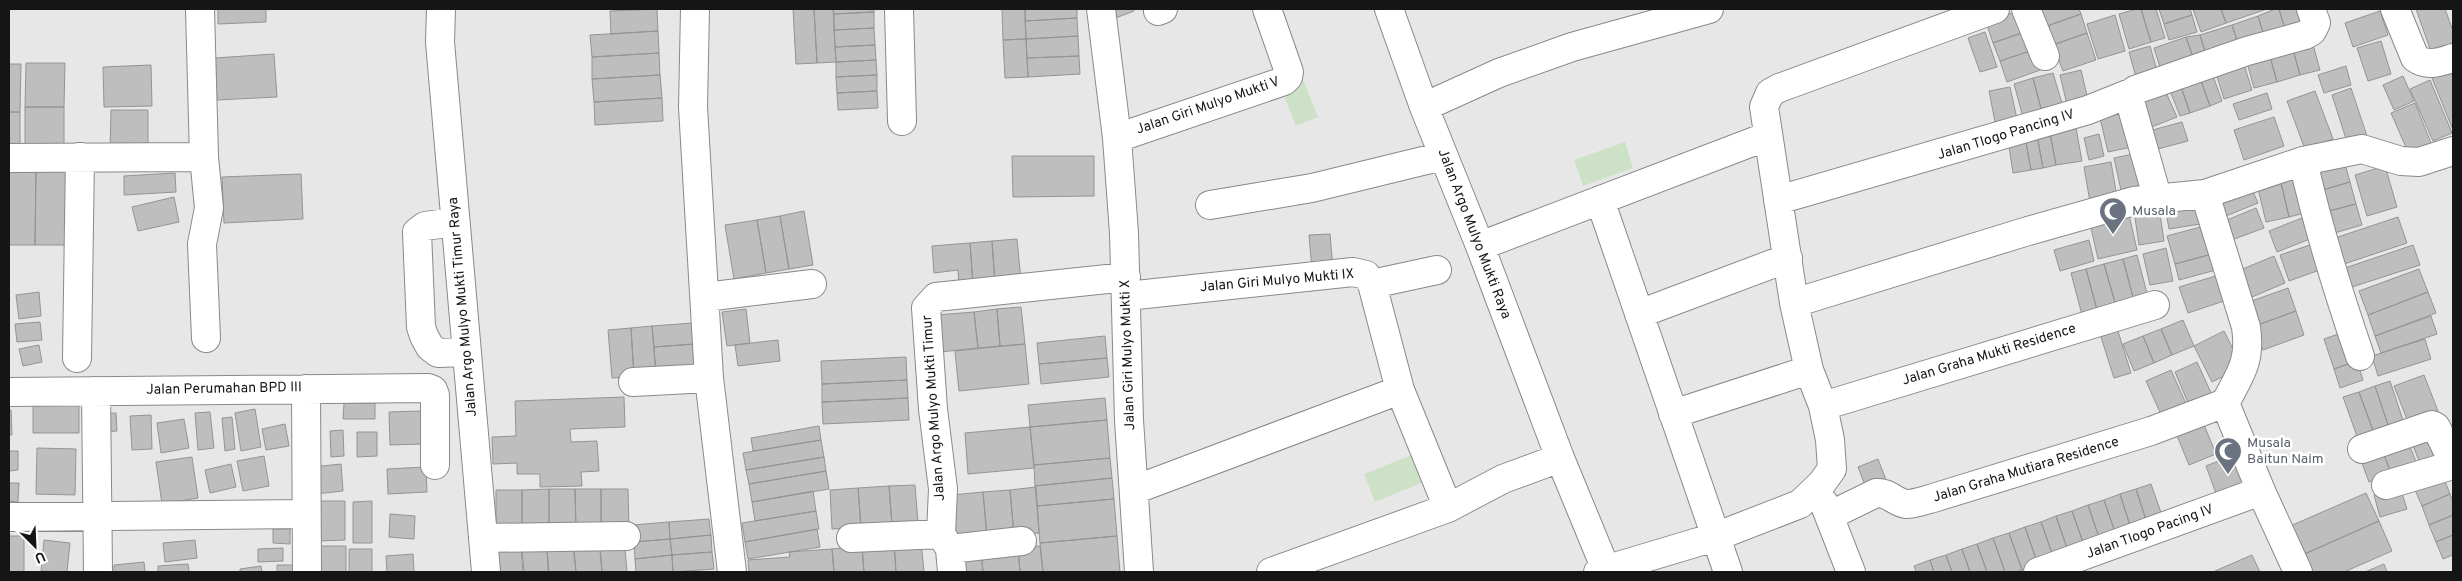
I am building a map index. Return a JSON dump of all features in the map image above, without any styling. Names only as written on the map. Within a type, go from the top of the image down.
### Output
[{"type":"street","points":[[200,9],[204,157],[209,208],[202,244],[206,338]]},
{"type":"street","name":"Jalan Argo Mulyo Mukti Timur Raya","points":[[441,9],[444,223],[458,353],[486,572]]},
{"type":"street","points":[[695,9],[694,107],[709,378],[732,572]]},
{"type":"street","points":[[900,9],[902,121]]},
{"type":"street","name":"Jalan Giri Mulyo Mukti X","points":[[1101,9],[1117,138],[1126,286],[1129,411],[1139,572]]},
{"type":"street","name":"Jalan Giri Mulyo Mukti V","points":[[1117,138],[1284,81],[1288,77],[1289,72],[1267,9]]},
{"type":"street","name":"Jalan Argo Mulyo Mukti Raya","points":[[1389,9],[1424,106],[1480,246],[1604,571]]},
{"type":"street","points":[[1424,106],[1499,73],[1572,47],[1709,9]]},
{"type":"street","points":[[1604,571],[1715,537],[1800,504],[1822,483],[1832,468],[1830,440],[1823,406],[1809,370],[1794,303],[1764,107],[1770,93],[1779,88],[1996,9]]},
{"type":"street","points":[[2026,9],[2045,56]]},
{"type":"street","points":[[2135,90],[2247,51],[2306,35],[2312,31],[2316,23],[2312,9]]},
{"type":"street","points":[[2395,9],[2415,58],[2422,63],[2434,64],[2453,58]]},
{"type":"street","name":"Jalan Tlogo Pancing IV","points":[[1778,200],[2040,125],[2088,110],[2128,94],[2158,200]]},
{"type":"street","points":[[1480,246],[1768,136]]},
{"type":"street","points":[[1794,303],[2028,231],[2134,202],[2206,194],[2304,161],[2362,149],[2401,161],[2419,162],[2453,151]]},
{"type":"street","points":[[1210,205],[1312,188],[1444,156]]},
{"type":"street","points":[[77,358],[80,157]]},
{"type":"street","points":[[9,158],[204,157]]},
{"type":"street","points":[[2304,161],[2314,213],[2332,275],[2360,356]]},
{"type":"street","points":[[2206,194],[2246,326],[2249,347],[2245,366],[2225,403],[2261,491],[2298,572]]},
{"type":"street","points":[[1600,200],[1728,572]]},
{"type":"street","points":[[444,223],[420,229],[416,237],[420,327],[430,347],[438,353],[458,353]]},
{"type":"street","points":[[1639,314],[1788,258]]},
{"type":"street","points":[[1372,284],[1437,270]]},
{"type":"street","name":"Jalan Giri Mulyo Mukti IX","points":[[1126,286],[1352,272],[1366,275],[1372,284],[1400,390],[1448,508]]},
{"type":"street","points":[[704,297],[812,284]]},
{"type":"street","name":"Jalan Argo Mulyo Mukti Timur","points":[[948,552],[943,489],[933,409],[926,308],[930,301],[936,297],[1126,286]]},
{"type":"street","name":"Jalan Graha Mukti Residence","points":[[1823,406],[2155,305]]},
{"type":"street","points":[[1673,414],[1809,370]]},
{"type":"street","points":[[633,382],[709,378]]},
{"type":"street","name":"Jalan Perumahan BPD III","points":[[9,392],[428,388],[433,390],[435,395],[435,465]]},
{"type":"street","points":[[306,389],[307,572]]},
{"type":"street","points":[[1134,490],[1400,390]]},
{"type":"street","points":[[96,391],[98,572]]},
{"type":"street","name":"Jalan Graha Mutiara Residence","points":[[1851,572],[1826,510],[1884,492],[1906,504],[1930,499],[2142,434],[2225,403]]},
{"type":"street","points":[[2362,449],[2432,424],[2436,427],[2453,464],[2386,486]]},
{"type":"street","points":[[1271,572],[1448,508],[1503,479],[1560,458]]},
{"type":"street","name":"Jalan Tlogo Pacing IV","points":[[2038,572],[2261,491]]},
{"type":"street","points":[[9,517],[306,514]]},
{"type":"street","points":[[483,538],[626,536]]},
{"type":"street","points":[[851,538],[948,552],[1022,541]]},
{"type":"green space","points":[[1303,80],[1318,117],[1296,126],[1281,89]]},
{"type":"green space","points":[[1625,142],[1633,168],[1583,186],[1574,160]]},
{"type":"green space","points":[[1424,450],[1435,477],[1375,502],[1364,474]]},
{"type":"building","points":[[218,9],[266,9],[266,22],[218,24]]},
{"type":"building","points":[[657,9],[658,31],[611,34],[610,11]]},
{"type":"building","points":[[793,9],[814,9],[817,63],[796,64]]},
{"type":"building","points":[[814,9],[833,9],[836,62],[817,63]]},
{"type":"building","points":[[833,9],[874,9],[874,12],[834,14]]},
{"type":"building","points":[[1002,9],[1025,9],[1026,39],[1003,40]]},
{"type":"building","points":[[1025,9],[1077,9],[1077,18],[1025,21]]},
{"type":"building","points":[[1112,9],[1133,9],[1134,11],[1113,19]]},
{"type":"building","points":[[2023,9],[2030,30],[1993,43],[1986,22]]},
{"type":"building","points":[[2041,9],[2079,9],[2081,14],[2047,26]]},
{"type":"building","points":[[2141,9],[2151,42],[2129,49],[2119,14]]},
{"type":"building","points":[[2141,9],[2156,9],[2165,38],[2151,42]]},
{"type":"building","points":[[2159,9],[2190,9],[2192,15],[2164,24]]},
{"type":"building","points":[[2193,9],[2221,9],[2226,23],[2201,32]]},
{"type":"building","points":[[2221,9],[2267,9],[2226,23]]},
{"type":"building","points":[[2279,9],[2286,33],[2266,42],[2258,16]]},
{"type":"building","points":[[2279,9],[2304,9],[2310,26],[2286,33]]},
{"type":"building","points":[[2416,9],[2445,9],[2453,31],[2453,52],[2434,60]]},
{"type":"building","points":[[2380,11],[2388,35],[2353,47],[2345,23]]},
{"type":"building","points":[[874,12],[874,28],[834,30],[834,14]]},
{"type":"building","points":[[2081,14],[2087,33],[2053,45],[2047,26]]},
{"type":"building","points":[[2115,15],[2125,51],[2098,59],[2087,24]]},
{"type":"building","points":[[2192,15],[2197,32],[2169,40],[2164,24]]},
{"type":"building","points":[[2258,16],[2266,42],[2240,50],[2232,25]]},
{"type":"building","points":[[1077,18],[1078,36],[1026,39],[1025,21]]},
{"type":"building","points":[[2232,25],[2240,50],[2208,61],[2200,35]]},
{"type":"building","points":[[874,28],[875,45],[835,47],[834,30]]},
{"type":"building","points":[[2030,30],[2036,49],[2000,61],[1993,43]]},
{"type":"building","points":[[658,31],[659,53],[592,57],[590,35]]},
{"type":"building","points":[[1985,32],[1997,67],[1980,72],[1968,38]]},
{"type":"building","points":[[2087,33],[2096,60],[2063,71],[2053,45]]},
{"type":"building","points":[[2200,35],[2208,61],[2195,63],[2186,37]]},
{"type":"building","points":[[1078,36],[1079,56],[1027,58],[1026,39]]},
{"type":"building","points":[[2186,37],[2195,63],[2162,74],[2154,48]]},
{"type":"building","points":[[1026,39],[1028,77],[1005,78],[1003,40]]},
{"type":"building","points":[[2312,41],[2320,70],[2300,75],[2292,46]]},
{"type":"building","points":[[2381,41],[2391,74],[2368,81],[2357,48]]},
{"type":"building","points":[[875,45],[876,60],[836,62],[835,47]]},
{"type":"building","points":[[2150,46],[2158,74],[2137,81],[2129,52]]},
{"type":"building","points":[[2292,46],[2300,75],[2277,82],[2269,53]]},
{"type":"building","points":[[2036,49],[2043,69],[2007,82],[2000,61]]},
{"type":"building","points":[[659,53],[660,75],[592,79],[592,57]]},
{"type":"building","points":[[2269,53],[2277,82],[2254,88],[2246,59]]},
{"type":"building","points":[[274,54],[277,97],[217,100],[215,58]]},
{"type":"building","points":[[1079,56],[1080,74],[1028,77],[1027,58]]},
{"type":"building","points":[[876,60],[877,75],[836,77],[836,62]]},
{"type":"building","points":[[2243,61],[2252,90],[2224,99],[2215,70]]},
{"type":"building","points":[[26,63],[65,63],[64,107],[25,107]]},
{"type":"building","points":[[9,64],[21,64],[20,112],[9,112]]},
{"type":"building","points":[[151,65],[152,106],[104,107],[103,67]]},
{"type":"building","points":[[2346,66],[2351,85],[2324,93],[2318,75]]},
{"type":"building","points":[[2453,69],[2453,130],[2432,78]]},
{"type":"building","points":[[2081,70],[2089,104],[2068,109],[2060,75]]},
{"type":"building","points":[[2053,73],[2064,110],[2043,116],[2033,78]]},
{"type":"building","points":[[2212,73],[2222,101],[2210,106],[2200,78]]},
{"type":"building","points":[[660,75],[662,98],[594,102],[592,79]]},
{"type":"building","points":[[877,75],[877,91],[837,93],[836,77]]},
{"type":"building","points":[[2403,76],[2414,101],[2394,110],[2383,85]]},
{"type":"building","points":[[2033,78],[2043,116],[2024,121],[2014,84]]},
{"type":"building","points":[[2200,78],[2210,106],[2190,113],[2180,84]]},
{"type":"building","points":[[2430,80],[2452,133],[2433,141],[2410,89]]},
{"type":"building","points":[[2180,84],[2190,113],[2180,116],[2169,88]]},
{"type":"building","points":[[2010,87],[2019,128],[1997,132],[1989,91]]},
{"type":"building","points":[[2164,88],[2177,117],[2149,128],[2137,99]]},
{"type":"building","points":[[2351,88],[2367,136],[2347,142],[2332,95]]},
{"type":"building","points":[[877,91],[878,108],[838,110],[837,93]]},
{"type":"building","points":[[2315,91],[2333,139],[2305,149],[2287,101]]},
{"type":"building","points":[[2267,93],[2272,109],[2239,120],[2233,104]]},
{"type":"building","points":[[662,98],[663,121],[595,125],[594,102]]},
{"type":"building","points":[[2415,103],[2431,143],[2408,152],[2391,113]]},
{"type":"building","points":[[25,107],[64,107],[64,144],[25,144]]},
{"type":"building","points":[[111,110],[148,110],[148,153],[110,153]]},
{"type":"building","points":[[9,112],[20,112],[20,146],[9,146]]},
{"type":"building","points":[[2130,112],[2137,146],[2108,152],[2100,118]]},
{"type":"building","points":[[2274,117],[2284,146],[2244,160],[2234,130]]},
{"type":"building","points":[[2182,122],[2188,141],[2154,150],[2149,131]]},
{"type":"building","points":[[2076,128],[2082,161],[2056,165],[2050,133]]},
{"type":"building","points":[[2050,133],[2056,165],[2043,168],[2037,135]]},
{"type":"building","points":[[2099,134],[2104,156],[2089,160],[2084,138]]},
{"type":"building","points":[[2037,135],[2043,168],[2031,170],[2025,137]]},
{"type":"building","points":[[2025,137],[2031,170],[2013,173],[2008,140]]},
{"type":"building","points":[[2138,153],[2146,190],[2122,195],[2114,158]]},
{"type":"building","points":[[1012,156],[1094,156],[1094,196],[1013,197]]},
{"type":"building","points":[[2343,157],[2350,182],[2319,191],[2312,166]]},
{"type":"building","points":[[2111,162],[2117,197],[2090,202],[2084,167]]},
{"type":"building","points":[[2385,166],[2397,207],[2367,216],[2355,175]]},
{"type":"building","points":[[9,167],[36,167],[35,245],[9,245]]},
{"type":"building","points":[[36,167],[71,167],[70,245],[35,245]]},
{"type":"building","points":[[2300,170],[2309,212],[2289,217],[2279,174]]},
{"type":"building","points":[[175,173],[176,192],[124,195],[124,176]]},
{"type":"building","points":[[301,174],[303,219],[224,223],[222,177]]},
{"type":"building","points":[[2279,174],[2289,217],[2266,222],[2256,180]]},
{"type":"building","points":[[2350,182],[2356,204],[2325,212],[2319,191]]},
{"type":"building","points":[[2251,187],[2258,203],[2221,218],[2215,201]]},
{"type":"building","points":[[174,197],[179,222],[138,231],[132,207]]},
{"type":"building","points":[[2204,199],[2207,223],[2169,229],[2165,205]]},
{"type":"building","points":[[2356,204],[2362,225],[2331,234],[2325,212]]},
{"type":"building","points":[[2159,207],[2164,241],[2139,245],[2134,211]]},
{"type":"building","points":[[2256,208],[2264,228],[2229,241],[2222,222]]},
{"type":"building","name":"Musala","points":[[2128,210],[2137,250],[2098,259],[2089,219]]},
{"type":"building","points":[[804,211],[813,265],[789,269],[780,216]]},
{"type":"building","points":[[780,216],[789,269],[766,273],[757,220]]},
{"type":"building","points":[[2307,216],[2315,237],[2277,252],[2269,231]]},
{"type":"building","points":[[2398,217],[2407,243],[2344,264],[2335,238]]},
{"type":"building","points":[[757,220],[766,273],[734,279],[725,225]]},
{"type":"building","points":[[2204,226],[2212,254],[2175,264],[2167,236]]},
{"type":"building","points":[[1330,234],[1333,268],[1312,270],[1309,235]]},
{"type":"building","points":[[1017,239],[1021,281],[995,283],[992,241]]},
{"type":"building","points":[[2089,240],[2094,261],[2060,271],[2054,250]]},
{"type":"building","points":[[992,241],[995,283],[973,285],[970,243]]},
{"type":"building","points":[[970,243],[973,285],[959,286],[958,270],[934,273],[932,246]]},
{"type":"building","points":[[2316,243],[2325,268],[2289,281],[2280,255]]},
{"type":"building","points":[[2413,245],[2420,265],[2352,287],[2345,268]]},
{"type":"building","points":[[2166,248],[2173,281],[2150,285],[2143,254]]},
{"type":"building","points":[[2212,254],[2216,270],[2179,280],[2175,264]]},
{"type":"building","points":[[2137,255],[2148,297],[2134,301],[2123,259]]},
{"type":"building","points":[[2274,256],[2285,283],[2245,300],[2233,273]]},
{"type":"building","points":[[2123,259],[2134,301],[2116,306],[2104,264]]},
{"type":"building","points":[[2104,264],[2116,306],[2097,310],[2086,269]]},
{"type":"building","points":[[2086,269],[2097,310],[2082,315],[2071,273]]},
{"type":"building","points":[[2419,269],[2428,292],[2368,315],[2359,291]]},
{"type":"building","points":[[2219,275],[2227,300],[2188,313],[2179,287]]},
{"type":"building","points":[[2288,288],[2296,311],[2255,326],[2246,303]]},
{"type":"building","points":[[39,292],[41,316],[19,319],[16,295]]},
{"type":"building","points":[[2428,292],[2436,313],[2375,336],[2368,315]]},
{"type":"building","points":[[1021,307],[1025,344],[1000,346],[997,309]]},
{"type":"building","points":[[746,309],[750,343],[727,346],[722,312]]},
{"type":"building","points":[[997,309],[1000,346],[978,348],[974,312]]},
{"type":"building","points":[[2296,311],[2304,335],[2263,350],[2255,326]]},
{"type":"building","points":[[974,312],[978,348],[940,352],[937,315]]},
{"type":"building","points":[[2431,316],[2437,334],[2381,353],[2375,336]]},
{"type":"building","points":[[2183,320],[2194,346],[2172,355],[2161,329]]},
{"type":"building","points":[[40,322],[42,340],[17,342],[15,324]]},
{"type":"building","points":[[693,323],[694,344],[654,347],[652,326]]},
{"type":"building","points":[[652,326],[656,375],[634,377],[631,328]]},
{"type":"building","points":[[631,328],[634,377],[612,378],[608,330]]},
{"type":"building","points":[[2117,328],[2131,373],[2114,378],[2100,334]]},
{"type":"building","points":[[2161,329],[2172,355],[2154,363],[2143,336]]},
{"type":"building","points":[[2224,331],[2242,367],[2212,382],[2194,346]]},
{"type":"building","points":[[2347,331],[2357,361],[2334,369],[2324,339]]},
{"type":"building","points":[[1105,336],[1107,358],[1039,364],[1037,343]]},
{"type":"building","points":[[2143,336],[2154,363],[2134,371],[2123,344]]},
{"type":"building","points":[[2425,339],[2431,359],[2378,376],[2372,356]]},
{"type":"building","points":[[778,340],[780,361],[738,366],[735,345]]},
{"type":"building","points":[[694,344],[696,372],[656,375],[654,347]]},
{"type":"building","points":[[1025,344],[1029,384],[959,391],[955,351]]},
{"type":"building","points":[[39,345],[42,362],[23,366],[19,349]]},
{"type":"building","points":[[906,357],[907,380],[822,384],[821,361]]},
{"type":"building","points":[[1107,358],[1109,377],[1041,384],[1039,364]]},
{"type":"building","points":[[2357,361],[2363,380],[2340,388],[2334,369]]},
{"type":"building","points":[[2197,362],[2212,395],[2189,405],[2175,372]]},
{"type":"building","points":[[2171,370],[2188,408],[2163,419],[2146,381]]},
{"type":"building","points":[[2424,375],[2438,411],[2408,422],[2394,386]]},
{"type":"building","points":[[907,380],[908,398],[822,402],[822,384]]},
{"type":"building","points":[[2390,381],[2404,423],[2389,428],[2375,386]]},
{"type":"building","points":[[2375,386],[2389,428],[2374,433],[2359,392]]},
{"type":"building","points":[[2359,392],[2374,433],[2358,439],[2343,397]]},
{"type":"building","points":[[624,397],[625,427],[570,429],[571,442],[597,441],[599,471],[581,472],[582,486],[540,487],[540,474],[517,474],[517,463],[493,464],[492,437],[516,436],[515,401]]},
{"type":"building","points":[[908,398],[909,420],[823,424],[822,402]]},
{"type":"building","points":[[1105,398],[1107,420],[1030,427],[1028,405]]},
{"type":"building","points":[[33,403],[79,404],[79,433],[33,433]]},
{"type":"building","points":[[344,403],[375,403],[375,419],[343,419]]},
{"type":"building","points":[[255,409],[261,447],[241,451],[235,413]]},
{"type":"building","points":[[9,410],[11,410],[12,435],[9,435]]},
{"type":"building","points":[[421,411],[422,444],[390,445],[389,412]]},
{"type":"building","points":[[210,412],[214,448],[198,450],[195,413]]},
{"type":"building","points":[[116,413],[117,431],[101,432],[100,414]]},
{"type":"building","points":[[151,415],[152,449],[132,450],[130,416]]},
{"type":"building","points":[[2200,415],[2216,454],[2189,465],[2173,426]]},
{"type":"building","points":[[232,417],[235,449],[225,451],[222,418]]},
{"type":"building","points":[[184,419],[189,448],[161,453],[157,423]]},
{"type":"building","points":[[1107,420],[1110,458],[1034,465],[1030,427]]},
{"type":"building","points":[[285,424],[289,446],[266,450],[262,429]]},
{"type":"building","points":[[819,426],[821,440],[753,451],[751,438]]},
{"type":"building","points":[[1030,427],[1034,468],[968,474],[965,433]]},
{"type":"building","points":[[2435,429],[2446,456],[2421,466],[2410,438]]},
{"type":"building","points":[[343,430],[344,456],[331,457],[330,431]]},
{"type":"building","points":[[357,432],[377,432],[377,456],[357,457]]},
{"type":"building","points":[[2406,437],[2417,464],[2391,473],[2381,447]]},
{"type":"building","points":[[821,440],[824,457],[746,470],[743,453]]},
{"type":"building","points":[[2381,447],[2391,473],[2369,482],[2359,455]]},
{"type":"building","points":[[37,448],[76,449],[75,495],[36,494]]},
{"type":"building","points":[[9,451],[18,451],[18,470],[9,471]]},
{"type":"building","name":"Musala Baitun Naim","points":[[2239,453],[2250,483],[2217,496],[2206,466]]},
{"type":"building","points":[[264,456],[269,486],[243,491],[237,461]]},
{"type":"building","points":[[192,457],[198,498],[162,504],[156,462]]},
{"type":"building","points":[[824,457],[826,471],[749,484],[746,470]]},
{"type":"building","points":[[1110,458],[1112,478],[1035,486],[1034,465]]},
{"type":"building","points":[[1878,459],[1888,485],[1868,493],[1858,467]]},
{"type":"building","points":[[231,464],[236,487],[210,493],[205,470]]},
{"type":"building","points":[[341,464],[343,491],[315,494],[312,467]]},
{"type":"building","points":[[426,467],[427,492],[388,494],[387,469]]},
{"type":"building","points":[[826,471],[829,489],[752,502],[749,484]]},
{"type":"building","points":[[2441,471],[2450,494],[2422,506],[2412,483]]},
{"type":"building","points":[[1112,478],[1114,499],[1037,506],[1035,486]]},
{"type":"building","points":[[9,483],[19,483],[18,502],[9,501]]},
{"type":"building","points":[[2151,484],[2164,521],[2148,526],[2136,489]]},
{"type":"building","points":[[915,485],[918,523],[892,525],[889,486]]},
{"type":"building","points":[[889,486],[892,525],[861,527],[858,488]]},
{"type":"building","points":[[1036,487],[1039,533],[1014,535],[1010,490]]},
{"type":"building","points":[[2400,487],[2407,509],[2380,517],[2374,495]]},
{"type":"building","points":[[858,488],[861,527],[832,529],[830,490]]},
{"type":"building","points":[[549,489],[549,531],[522,531],[522,490]]},
{"type":"building","points":[[549,489],[575,489],[576,531],[549,531]]},
{"type":"building","points":[[575,489],[601,489],[601,531],[576,531]]},
{"type":"building","points":[[601,489],[628,489],[629,530],[601,531]]},
{"type":"building","points":[[2136,489],[2148,526],[2132,532],[2120,494]]},
{"type":"building","points":[[496,490],[522,490],[522,531],[496,532]]},
{"type":"building","points":[[1010,490],[1014,535],[987,537],[983,492]]},
{"type":"building","points":[[813,491],[816,511],[755,521],[752,502]]},
{"type":"building","points":[[983,492],[987,537],[955,540],[952,495]]},
{"type":"building","points":[[2366,493],[2379,521],[2300,556],[2288,527]]},
{"type":"building","points":[[2120,494],[2132,532],[2117,538],[2104,500]]},
{"type":"building","points":[[2450,494],[2453,502],[2453,515],[2429,525],[2422,506]]},
{"type":"building","points":[[1114,499],[1117,536],[1040,543],[1037,506]]},
{"type":"building","points":[[2104,500],[2117,538],[2101,543],[2088,505]]},
{"type":"building","points":[[317,501],[345,501],[345,540],[318,541]]},
{"type":"building","points":[[372,501],[372,543],[353,543],[353,502]]},
{"type":"building","points":[[2088,505],[2101,543],[2085,548],[2072,511]]},
{"type":"building","points":[[816,511],[819,529],[745,542],[742,523]]},
{"type":"building","points":[[2072,511],[2085,548],[2069,554],[2056,516]]},
{"type":"building","points":[[390,514],[415,516],[414,539],[389,537]]},
{"type":"building","points":[[2453,515],[2453,535],[2436,542],[2429,525]]},
{"type":"building","points":[[2056,516],[2069,554],[2054,559],[2041,522]]},
{"type":"building","points":[[709,519],[711,535],[670,539],[669,522]]},
{"type":"building","points":[[2379,521],[2392,551],[2344,572],[2308,572],[2300,556]]},
{"type":"building","points":[[669,522],[670,539],[634,542],[632,525]]},
{"type":"building","points":[[2041,522],[2054,559],[2038,565],[2025,527]]},
{"type":"building","points":[[2025,527],[2038,565],[2022,570],[2009,533]]},
{"type":"building","points":[[273,529],[290,529],[290,544],[273,543]]},
{"type":"building","points":[[817,529],[820,547],[748,559],[745,542]]},
{"type":"building","points":[[2009,533],[2022,570],[2016,572],[2005,572],[1993,538]]},
{"type":"building","points":[[711,535],[712,552],[672,555],[670,539]]},
{"type":"building","points":[[2453,535],[2453,555],[2443,559],[2436,542]]},
{"type":"building","points":[[9,536],[24,536],[24,572],[9,572]]},
{"type":"building","points":[[1117,536],[1120,572],[1043,572],[1040,543]]},
{"type":"building","points":[[1993,538],[2005,572],[1987,572],[1977,544]]},
{"type":"building","points":[[670,539],[672,555],[635,559],[634,542]]},
{"type":"building","points":[[44,540],[70,543],[67,572],[41,571]]},
{"type":"building","points":[[195,540],[197,558],[165,562],[163,543]]},
{"type":"building","points":[[921,541],[924,572],[896,572],[894,543]]},
{"type":"building","points":[[894,543],[896,572],[864,572],[862,546]]},
{"type":"building","points":[[1977,544],[1987,572],[1970,572],[1962,549]]},
{"type":"building","points":[[319,546],[346,546],[346,572],[320,572]]},
{"type":"building","points":[[862,546],[864,572],[834,572],[832,549]]},
{"type":"building","points":[[1040,546],[1043,572],[1020,572],[1018,548]]},
{"type":"building","points":[[547,547],[548,572],[524,572],[522,550]]},
{"type":"building","points":[[573,547],[576,572],[549,572],[547,549]]},
{"type":"building","points":[[283,548],[283,561],[258,562],[258,549]]},
{"type":"building","points":[[521,548],[523,572],[498,572],[496,550]]},
{"type":"building","points":[[600,548],[602,572],[576,572],[574,550]]},
{"type":"building","points":[[625,548],[627,572],[602,572],[600,550]]},
{"type":"building","points":[[1018,548],[1020,572],[983,572],[981,552]]},
{"type":"building","points":[[349,549],[372,549],[372,572],[349,572]]},
{"type":"building","points":[[832,549],[834,572],[749,572],[748,560],[790,557],[789,552]]},
{"type":"building","points":[[1962,549],[1970,572],[1952,572],[1946,555]]},
{"type":"building","points":[[712,552],[714,569],[673,572],[672,555]]},
{"type":"building","points":[[981,552],[983,572],[956,572],[955,554]]},
{"type":"building","points":[[413,554],[414,572],[387,572],[386,556]]},
{"type":"building","points":[[672,555],[673,572],[636,572],[635,559]]},
{"type":"building","points":[[1946,555],[1952,572],[1934,572],[1930,560]]},
{"type":"building","points":[[2252,555],[2260,572],[2215,572],[2215,571]]},
{"type":"building","points":[[1930,560],[1934,572],[1916,572],[1914,566]]},
{"type":"building","points":[[144,562],[145,572],[114,572],[114,565]]},
{"type":"building","points":[[188,564],[189,572],[158,572],[158,566]]},
{"type":"building","points":[[2384,564],[2387,572],[2365,572]]},
{"type":"building","points":[[277,565],[293,565],[293,572],[277,572]]},
{"type":"building","points":[[261,566],[262,572],[240,572],[240,569]]},
{"type":"place","name":"Musala","points":[[2113,235]]},
{"type":"place","name":"Musala Baitun Naim","points":[[2228,475]]}]
